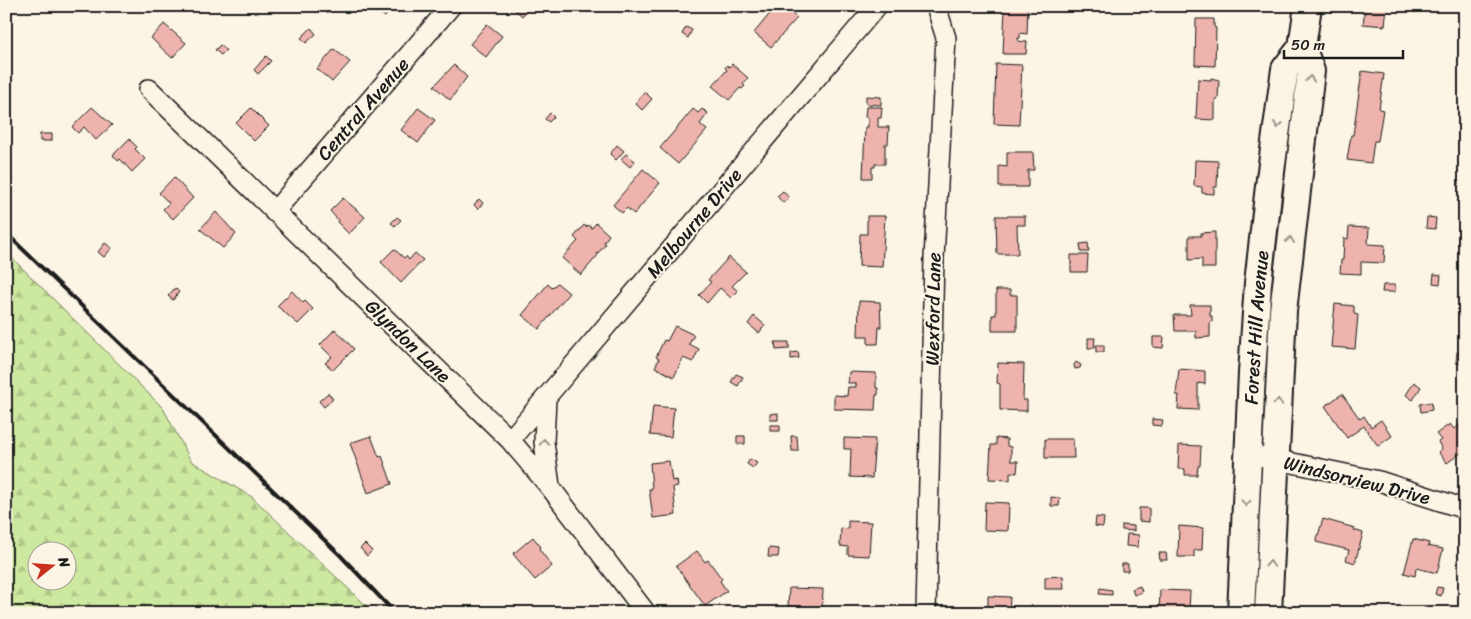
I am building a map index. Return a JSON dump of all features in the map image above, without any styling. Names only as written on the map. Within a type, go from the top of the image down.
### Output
[{"type":"main road","name":"Forest Hill Avenue","points":[[1268,613],[1284,302],[1311,71],[1302,47],[1308,6]]},
{"type":"main road","name":"Forest Hill Avenue","points":[[1241,613],[1258,292],[1269,186],[1285,69],[1302,47]]},
{"type":"street","name":"Central Avenue","points":[[274,212],[451,6]]},
{"type":"street","name":"Melbourne Drive","points":[[510,440],[877,6]]},
{"type":"street","name":"Wexford Lane","points":[[926,613],[934,258],[946,38],[936,6]]},
{"type":"street","name":"Glyndon Lane","points":[[149,89],[510,440],[550,487],[646,613]]},
{"type":"street","points":[[546,398],[544,442],[550,487]]},
{"type":"street","name":"Windsorview Drive","points":[[1248,454],[1379,481],[1465,509]]},
{"type":"green space","points":[[6,252],[163,408],[191,461],[252,497],[374,613],[6,613]]},
{"type":"building","points":[[372,6],[395,6],[385,17]]},
{"type":"building","points":[[511,6],[531,6],[522,16]]},
{"type":"building","points":[[768,6],[784,6],[797,18],[771,47],[754,33],[772,11]]},
{"type":"building","points":[[1005,6],[1028,6],[1027,34],[1020,33],[1020,38],[1018,38],[1018,41],[1027,42],[1026,54],[1003,54]]},
{"type":"building","points":[[1360,6],[1387,6],[1385,26],[1363,24],[1365,8],[1360,8]]},
{"type":"building","points":[[1196,19],[1214,19],[1214,27],[1216,28],[1215,66],[1195,65]]},
{"type":"building","points":[[164,24],[186,43],[172,58],[151,38]]},
{"type":"building","points":[[487,24],[502,36],[486,57],[470,44]]},
{"type":"building","points":[[686,27],[692,30],[688,38],[682,34]]},
{"type":"building","points":[[311,28],[316,34],[306,43],[301,38]]},
{"type":"building","points":[[220,45],[226,50],[221,55],[215,50]]},
{"type":"building","points":[[334,49],[350,62],[332,82],[317,69]]},
{"type":"building","points":[[266,56],[271,61],[258,74],[254,70]]},
{"type":"building","points":[[732,64],[748,78],[743,84],[745,86],[742,89],[740,88],[729,100],[712,86],[727,70],[725,68],[727,65],[729,67]]},
{"type":"building","points":[[996,64],[1022,65],[1019,125],[994,124]]},
{"type":"building","points":[[454,65],[467,77],[450,100],[434,86]]},
{"type":"building","points":[[1362,71],[1384,74],[1379,109],[1383,110],[1378,141],[1374,141],[1371,163],[1347,160],[1351,135],[1353,135]]},
{"type":"building","points":[[1211,78],[1219,80],[1218,99],[1215,99],[1215,120],[1196,119],[1198,79],[1211,80]]},
{"type":"building","points":[[645,92],[652,99],[642,110],[635,103]]},
{"type":"building","points":[[866,96],[881,97],[881,105],[866,104]]},
{"type":"building","points":[[92,107],[112,125],[96,140],[84,127],[78,133],[72,127]]},
{"type":"building","points":[[866,107],[882,107],[881,118],[878,118],[878,127],[889,127],[888,144],[885,144],[885,164],[875,164],[875,167],[872,167],[872,178],[863,178],[865,127],[868,127],[868,117],[865,117]]},
{"type":"building","points":[[251,108],[269,126],[254,141],[236,123]]},
{"type":"building","points":[[418,108],[435,120],[418,143],[401,130]]},
{"type":"building","points":[[693,109],[698,113],[702,109],[708,113],[700,124],[707,130],[678,164],[660,148]]},
{"type":"building","points":[[550,113],[554,117],[549,122],[545,119]]},
{"type":"building","points":[[40,134],[52,134],[52,141],[40,141]]},
{"type":"building","points":[[129,139],[137,147],[135,149],[145,159],[132,172],[120,159],[118,161],[113,155]]},
{"type":"building","points":[[617,145],[624,151],[616,160],[610,154]]},
{"type":"building","points":[[1007,152],[1033,152],[1034,170],[1028,170],[1028,187],[999,187],[999,166],[1007,167]]},
{"type":"building","points":[[626,154],[635,161],[630,167],[621,159]]},
{"type":"building","points":[[1195,160],[1218,161],[1217,187],[1214,187],[1214,194],[1202,193],[1202,187],[1194,186]]},
{"type":"building","points":[[643,169],[660,183],[634,214],[627,208],[622,213],[613,205]]},
{"type":"building","points":[[174,177],[193,198],[173,219],[163,209],[169,203],[159,193]]},
{"type":"building","points":[[783,191],[789,198],[783,203],[777,196]]},
{"type":"building","points":[[343,198],[365,217],[349,234],[337,222],[338,220],[330,211]]},
{"type":"building","points":[[479,199],[483,203],[478,209],[474,205]]},
{"type":"building","points":[[216,212],[236,234],[223,248],[200,229]]},
{"type":"building","points":[[867,216],[885,216],[882,267],[859,266],[860,234],[867,234]]},
{"type":"building","points":[[996,216],[1025,216],[1025,225],[1017,225],[1018,254],[997,254]]},
{"type":"building","points":[[397,217],[401,220],[395,226],[391,223]]},
{"type":"building","points":[[1427,217],[1436,218],[1435,229],[1426,228]]},
{"type":"building","points":[[596,223],[609,235],[604,242],[606,244],[581,275],[562,258],[578,241],[574,237],[584,225],[592,228]]},
{"type":"building","points":[[1349,227],[1369,228],[1368,244],[1385,245],[1384,263],[1361,262],[1361,274],[1340,273],[1341,260],[1343,260],[1344,238],[1348,239]]},
{"type":"building","points":[[1215,232],[1215,268],[1202,268],[1202,259],[1189,260],[1189,236],[1201,236],[1201,233]]},
{"type":"building","points":[[105,243],[112,248],[104,257],[98,252]]},
{"type":"building","points":[[1088,243],[1089,252],[1081,252],[1080,244]]},
{"type":"building","points":[[394,249],[409,260],[415,253],[423,260],[401,283],[381,262]]},
{"type":"building","points":[[1071,255],[1088,255],[1087,272],[1071,272]]},
{"type":"building","points":[[729,257],[746,272],[732,286],[738,291],[731,298],[720,288],[707,303],[699,295],[711,282],[708,280]]},
{"type":"building","points":[[1434,274],[1441,275],[1440,284],[1433,283]]},
{"type":"building","points":[[1461,279],[1465,280],[1465,294],[1460,293]]},
{"type":"building","points":[[557,283],[569,293],[539,329],[522,315],[548,284],[552,288]]},
{"type":"building","points":[[1383,285],[1395,285],[1395,292],[1382,292]]},
{"type":"building","points":[[175,288],[179,292],[173,300],[168,296]]},
{"type":"building","points":[[996,290],[1010,290],[1010,295],[1017,295],[1017,331],[992,331],[992,315],[996,315]]},
{"type":"building","points":[[292,291],[303,303],[305,301],[313,309],[298,324],[277,306]]},
{"type":"building","points":[[859,301],[880,302],[881,327],[879,327],[878,344],[868,344],[868,336],[858,336]]},
{"type":"building","points":[[1335,304],[1354,306],[1354,314],[1358,315],[1355,349],[1331,347]]},
{"type":"building","points":[[1190,305],[1210,305],[1212,322],[1210,322],[1210,337],[1196,338],[1196,331],[1175,331],[1174,315],[1191,315]]},
{"type":"building","points":[[754,316],[765,325],[759,333],[748,324]]},
{"type":"building","points":[[675,326],[694,335],[689,344],[699,349],[693,362],[683,358],[674,377],[655,367],[659,359],[656,357],[664,340],[667,341]]},
{"type":"building","points":[[335,329],[354,349],[333,370],[325,363],[332,357],[320,345]]},
{"type":"building","points":[[1153,337],[1164,337],[1163,348],[1153,347]]},
{"type":"building","points":[[1088,338],[1095,338],[1094,348],[1088,348]]},
{"type":"building","points":[[775,342],[789,342],[789,349],[776,350]]},
{"type":"building","points":[[1096,345],[1104,345],[1104,352],[1096,352]]},
{"type":"building","points":[[798,352],[799,358],[791,359],[791,353]]},
{"type":"building","points":[[1457,352],[1465,352],[1465,363],[1456,363]]},
{"type":"building","points":[[1076,362],[1081,365],[1080,368],[1075,369],[1074,365]]},
{"type":"building","points":[[998,363],[1024,364],[1023,400],[1027,400],[1027,411],[1000,410],[1000,384],[997,383]]},
{"type":"building","points":[[1179,369],[1205,371],[1205,384],[1198,383],[1198,410],[1178,409],[1179,395],[1176,395]]},
{"type":"building","points":[[849,372],[876,373],[878,395],[876,395],[875,410],[834,409],[834,395],[847,396],[848,387],[856,387],[856,383],[848,383]]},
{"type":"building","points":[[736,374],[743,377],[738,386],[731,382]]},
{"type":"building","points":[[1414,382],[1421,387],[1413,400],[1406,395]]},
{"type":"building","points":[[328,393],[333,399],[324,407],[319,401]]},
{"type":"building","points":[[1342,394],[1360,419],[1364,416],[1371,427],[1381,420],[1392,436],[1378,446],[1364,426],[1347,438],[1325,406]]},
{"type":"building","points":[[1431,402],[1432,410],[1421,412],[1420,404]]},
{"type":"building","points":[[653,406],[674,408],[671,437],[650,435]]},
{"type":"building","points":[[778,413],[778,420],[770,420],[770,414]]},
{"type":"building","points":[[1152,419],[1163,420],[1162,426],[1152,425]]},
{"type":"building","points":[[1465,422],[1465,450],[1447,463],[1438,452],[1442,449],[1438,442],[1441,440],[1436,434],[1450,424],[1454,429]]},
{"type":"building","points":[[770,425],[780,425],[780,431],[770,431]]},
{"type":"building","points":[[371,436],[379,457],[382,456],[392,484],[368,493],[350,443]]},
{"type":"building","points":[[737,436],[745,436],[745,444],[737,444]]},
{"type":"building","points":[[791,436],[797,436],[798,451],[792,451]]},
{"type":"building","points":[[844,438],[875,439],[872,478],[850,477],[851,449],[844,449]]},
{"type":"building","points":[[996,438],[1007,439],[1007,446],[1011,447],[1011,461],[1018,461],[1017,473],[1010,472],[1010,480],[989,479],[991,445],[996,445]]},
{"type":"building","points":[[1045,439],[1073,439],[1074,458],[1045,458]]},
{"type":"building","points":[[1179,445],[1201,446],[1200,466],[1198,466],[1197,475],[1185,475],[1185,469],[1178,469]]},
{"type":"building","points":[[750,459],[757,463],[753,468],[747,464]]},
{"type":"building","points":[[669,461],[672,481],[677,480],[678,486],[673,487],[676,515],[653,518],[649,489],[652,489],[650,463]]},
{"type":"building","points":[[1051,497],[1060,498],[1059,506],[1051,506]]},
{"type":"building","points":[[985,502],[1009,503],[1008,531],[984,530]]},
{"type":"building","points":[[1139,508],[1149,508],[1149,522],[1139,521]]},
{"type":"building","points":[[1096,517],[1104,518],[1103,527],[1095,526]]},
{"type":"building","points":[[1323,519],[1355,528],[1354,530],[1363,533],[1355,563],[1346,560],[1349,550],[1316,542]]},
{"type":"building","points":[[848,521],[871,522],[869,556],[848,555],[848,547],[840,546],[841,528],[848,529]]},
{"type":"building","points":[[1122,525],[1134,526],[1134,531],[1122,530]]},
{"type":"building","points":[[1179,526],[1203,528],[1202,550],[1194,551],[1194,557],[1178,557]]},
{"type":"building","points":[[1127,534],[1139,535],[1138,547],[1126,546]]},
{"type":"building","points":[[533,537],[541,547],[539,549],[552,566],[535,580],[513,554]]},
{"type":"building","points":[[1413,539],[1429,543],[1428,546],[1443,549],[1437,573],[1416,568],[1415,576],[1404,573]]},
{"type":"building","points":[[365,544],[372,551],[367,556],[360,548]]},
{"type":"building","points":[[769,548],[779,549],[778,557],[768,557]]},
{"type":"building","points":[[697,551],[705,562],[708,560],[722,579],[720,581],[727,591],[705,606],[676,566]]},
{"type":"building","points":[[1159,553],[1166,553],[1167,560],[1160,560]]},
{"type":"building","points":[[1122,564],[1128,564],[1128,571],[1122,571]]},
{"type":"building","points":[[1063,576],[1064,589],[1045,589],[1045,577]]},
{"type":"building","points":[[1140,586],[1142,592],[1134,595],[1132,589]]},
{"type":"building","points":[[1437,587],[1443,588],[1441,596],[1435,594]]},
{"type":"building","points":[[789,588],[823,589],[822,609],[813,609],[813,613],[797,612],[797,607],[788,606]]},
{"type":"building","points":[[1100,588],[1112,590],[1112,595],[1099,594]]},
{"type":"building","points":[[1160,590],[1190,591],[1189,610],[1182,609],[1182,613],[1159,613]]},
{"type":"building","points":[[988,596],[1010,597],[1009,613],[988,613]]},
{"type":"railway","points":[[6,233],[340,555],[395,613]]}]
